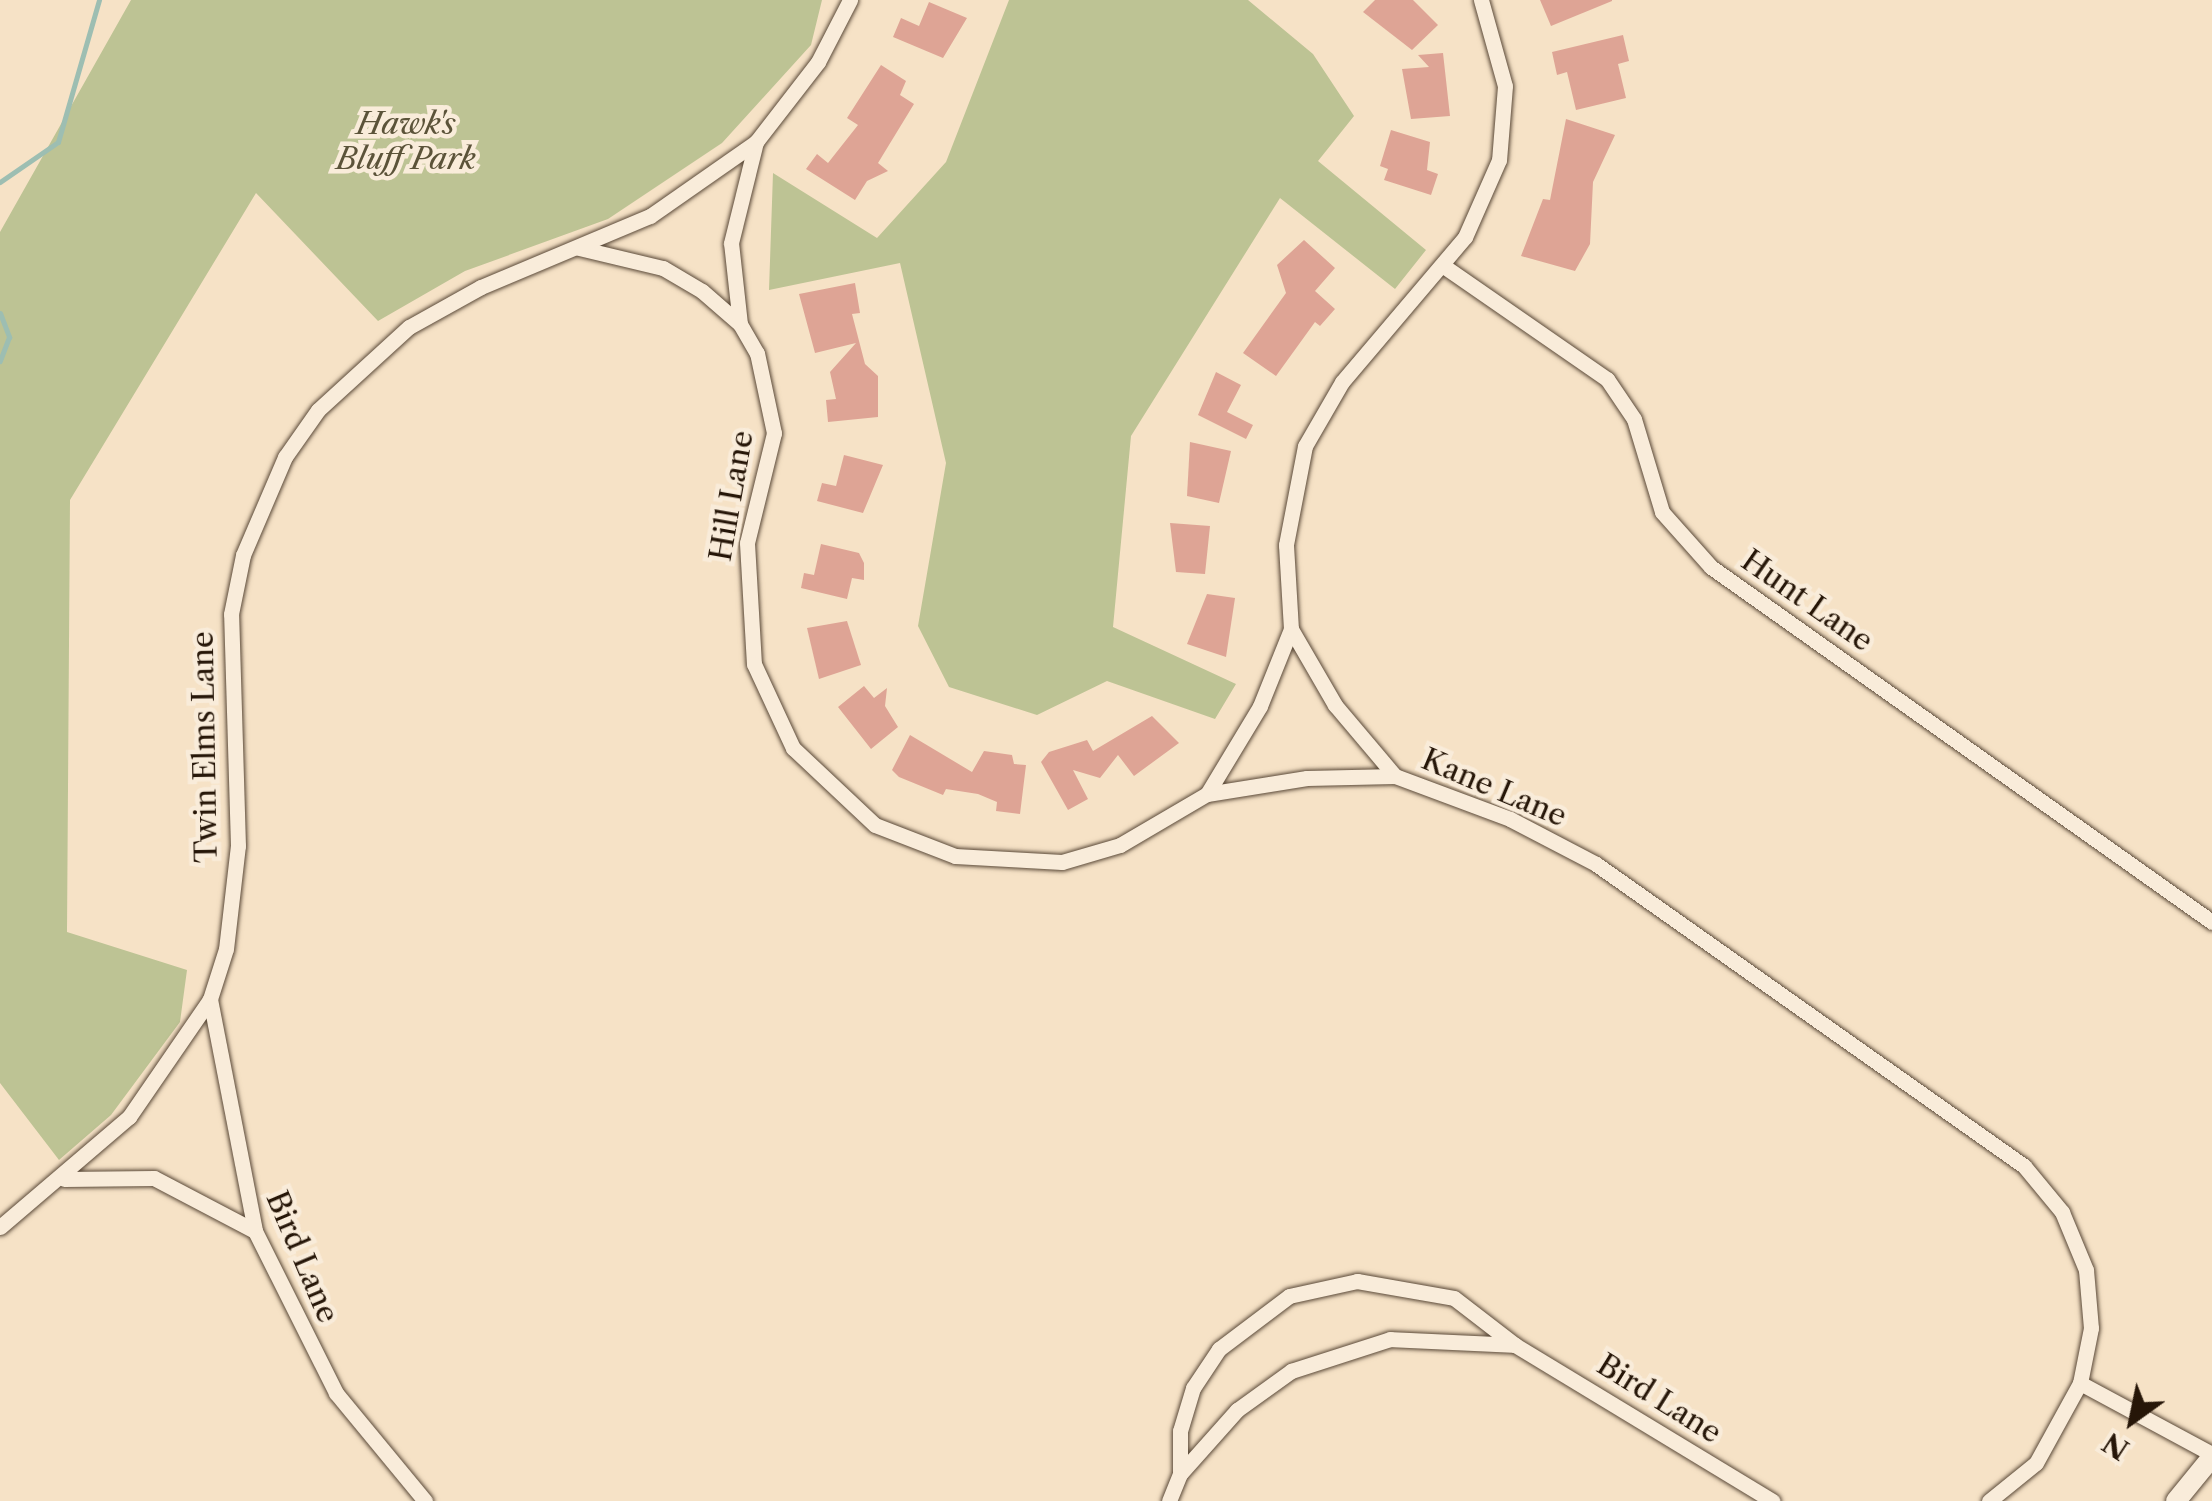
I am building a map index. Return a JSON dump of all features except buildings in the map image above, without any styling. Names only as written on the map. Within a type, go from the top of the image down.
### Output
[{"type":"street","name":"Twin Elms Lane","points":[[0,1226],[64,1179],[129,1117],[210,999],[226,950],[238,846],[232,614],[259,508],[318,410],[364,363],[480,287],[650,216],[756,142],[818,62],[850,0]]},
{"type":"street","name":"Kane Lane","points":[[1482,0],[1499,45],[1504,128],[1491,184],[1445,267],[1342,382],[1306,446],[1286,545],[1291,630],[1334,705],[1394,776],[1510,819],[1596,864],[2024,1166],[2062,1212],[2086,1270],[2091,1328],[2080,1383]]},
{"type":"street","points":[[740,324],[731,243],[756,142]]},
{"type":"street","points":[[579,248],[663,268],[740,324]]},
{"type":"street","name":"Hunt Lane","points":[[1445,267],[1572,348],[1607,380],[1634,419],[1662,512],[1711,567],[2212,922]]},
{"type":"street","name":"Hill Lane","points":[[740,324],[770,387],[774,433],[747,543],[754,664],[793,748],[837,795],[919,846],[1004,864],[1062,862],[1120,845],[1207,794]]},
{"type":"street","points":[[1207,794],[1260,706],[1291,630]]},
{"type":"street","points":[[1207,794],[1307,778],[1394,776]]},
{"type":"street","name":"Bird Lane","points":[[210,999],[255,1231],[336,1393],[425,1501]]},
{"type":"street","points":[[64,1179],[154,1178],[255,1231]]},
{"type":"street","name":"Bird Lane","points":[[1180,1474],[1180,1431],[1194,1388],[1236,1331],[1289,1296],[1357,1280],[1422,1288],[1454,1298],[1515,1345],[1773,1501]]},
{"type":"street","name":"Bird Lane","points":[[1169,1501],[1180,1474],[1264,1388],[1323,1357],[1390,1340],[1515,1345]]},
{"type":"street","points":[[1989,1501],[2036,1463],[2080,1383],[2212,1456],[2176,1501]]},
{"type":"green space","name":"Hawk's Bluff Park","points":[[131,0],[822,0],[811,45],[722,143],[608,219],[465,271],[378,321],[256,193],[70,500],[67,932],[187,970],[180,1022],[111,1115],[59,1160],[0,1083],[0,232]]},
{"type":"green space","points":[[1009,0],[1248,0],[1313,54],[1354,116],[1318,161],[1426,250],[1395,289],[1280,198],[1131,436],[1113,627],[1236,684],[1215,719],[1107,681],[1037,715],[949,687],[918,626],[946,463],[900,263],[769,290],[773,173],[877,238],[946,162]]},
{"type":"waterway","points":[[0,182],[58,142],[99,0]]},
{"type":"waterway","points":[[0,313],[9,337],[0,361]]}]
